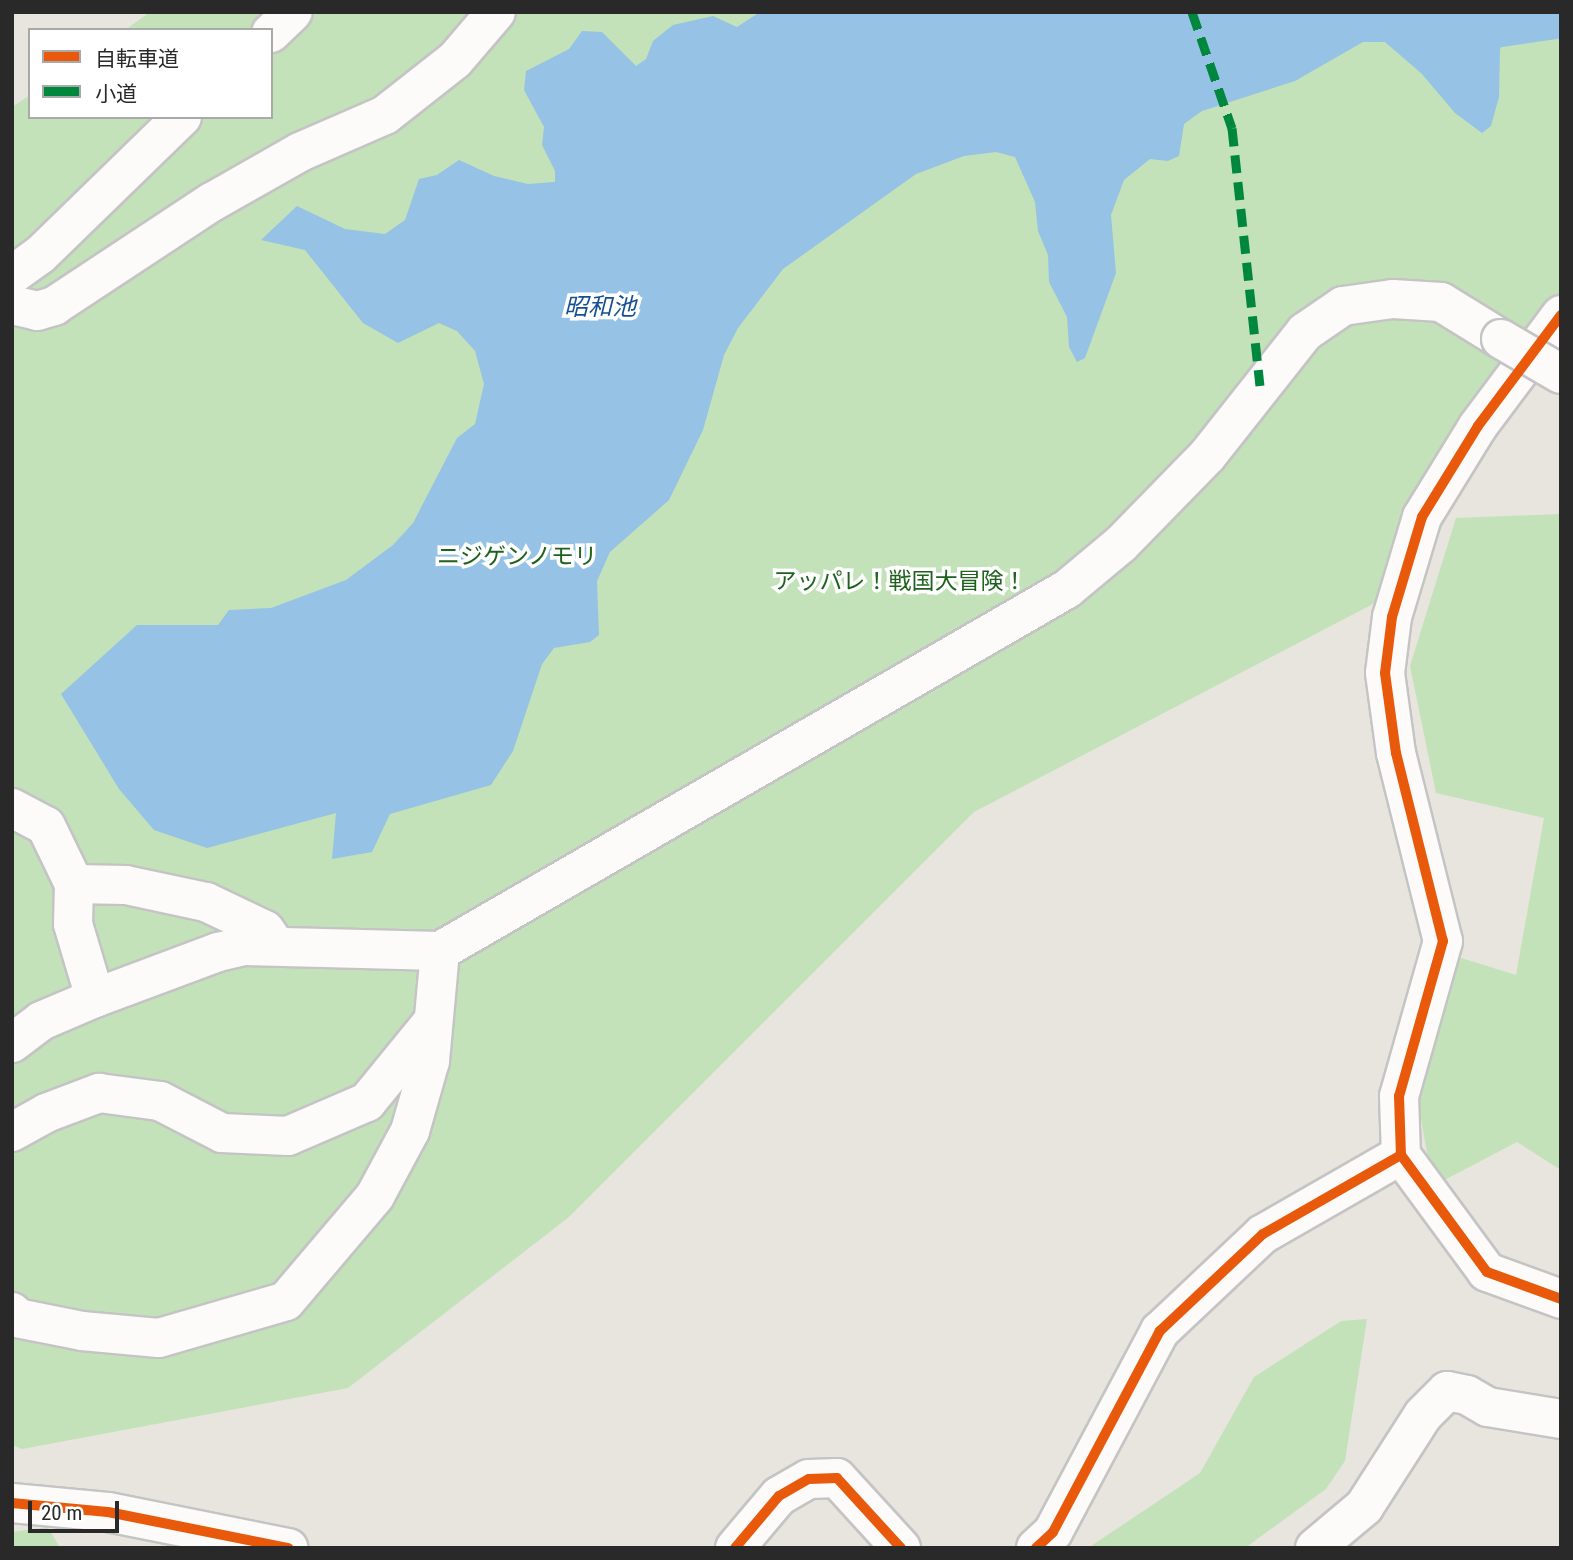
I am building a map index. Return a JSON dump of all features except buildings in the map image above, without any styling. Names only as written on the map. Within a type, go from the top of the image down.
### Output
[{"type":"street","points":[[273,31],[293,12]]},
{"type":"street","points":[[12,305],[37,311],[54,306],[212,202],[300,152],[385,116],[455,60],[496,12]]},
{"type":"street","points":[[12,275],[40,255],[180,119]]},
{"type":"street","points":[[12,1043],[41,1021],[218,952],[276,946],[440,951],[1067,589],[1121,544],[1207,456],[1305,332],[1343,306],[1393,299],[1441,302],[1561,374]]},
{"type":"street","points":[[1561,315],[1478,426],[1422,517],[1392,617],[1385,673],[1396,753],[1443,941],[1399,1096],[1401,1155],[1487,1272],[1561,1299]]},
{"type":"street","points":[[12,808],[46,826],[74,884],[73,924],[95,999]]},
{"type":"street","points":[[74,884],[126,885],[206,902],[265,930],[276,946]]},
{"type":"street","points":[[12,1312],[18,1318],[82,1331],[159,1338],[286,1301],[360,1216],[396,1163],[424,1094],[440,951]]},
{"type":"street","points":[[12,1132],[46,1112],[99,1093],[160,1101],[222,1133],[288,1136],[368,1102],[434,1020]]},
{"type":"street","points":[[1048,1543],[1160,1331],[1263,1234],[1401,1155]]},
{"type":"street","points":[[1315,1548],[1364,1507],[1423,1415],[1447,1391],[1467,1395],[1488,1407],[1561,1419]]},
{"type":"street","points":[[735,1548],[779,1496],[809,1479],[837,1478],[901,1548]]},
{"type":"street","points":[[12,1503],[108,1512],[288,1548]]},
{"type":"green space","name":"ニジゲンノモリ","points":[[150,12],[1545,12],[1547,21],[1561,21],[1561,301],[1392,594],[974,812],[569,1217],[348,1388],[22,1449],[12,1445],[12,107],[28,96],[28,119],[273,119],[273,28],[128,28]]},
{"type":"green space","points":[[1561,514],[1561,1170],[1517,1142],[1433,1186],[1418,1103],[1455,956],[1516,975],[1544,818],[1436,793],[1410,666],[1456,518]]},
{"type":"green space","points":[[1367,1319],[1345,1461],[1326,1489],[1245,1548],[1088,1548],[1200,1473],[1254,1377],[1341,1321]]},
{"type":"green space","points":[[48,1527],[60,1548],[12,1548],[12,1532]]},
{"type":"water","name":"昭和池","points":[[760,12],[1525,12],[1523,22],[1512,26],[1500,49],[1499,97],[1491,126],[1482,133],[1455,113],[1422,74],[1385,42],[1363,42],[1295,81],[1202,111],[1184,124],[1179,156],[1168,161],[1150,159],[1124,180],[1111,215],[1116,273],[1085,358],[1077,362],[1069,347],[1067,317],[1049,282],[1048,255],[1038,231],[1035,202],[1015,157],[996,152],[964,156],[916,174],[783,269],[738,328],[724,355],[703,430],[669,500],[610,552],[597,581],[599,635],[590,642],[554,648],[542,664],[513,751],[491,785],[390,814],[372,852],[332,859],[336,813],[207,848],[154,830],[119,789],[61,694],[137,625],[218,625],[229,610],[271,608],[346,580],[393,545],[413,523],[457,438],[475,424],[484,384],[475,351],[457,331],[439,323],[398,343],[363,323],[305,250],[261,240],[297,206],[345,229],[385,234],[405,220],[419,179],[437,175],[459,160],[494,176],[528,184],[555,182],[555,171],[542,145],[544,127],[524,90],[526,71],[569,49],[582,31],[602,32],[636,66],[646,59],[653,41],[673,25],[713,16],[737,27]]},
{"type":"waterway","points":[[1500,20],[1554,12]]},
{"type":"marked path","points":[[1192,12],[1232,128],[1260,385]]},
{"type":"cycle path","points":[[1561,315],[1478,426],[1422,517],[1392,617],[1385,673],[1396,753],[1443,941],[1399,1096],[1401,1155],[1487,1272],[1561,1299]]},
{"type":"cycle path","points":[[1036,1548],[1053,1532],[1160,1331],[1263,1234],[1401,1155]]},
{"type":"cycle path","points":[[735,1548],[779,1496],[809,1479],[837,1478],[901,1548]]},
{"type":"cycle path","points":[[12,1503],[108,1512],[288,1548]]},
{"type":"park label","name":"アッパレ！戦国大冒険！","points":[[900,582]]}]
